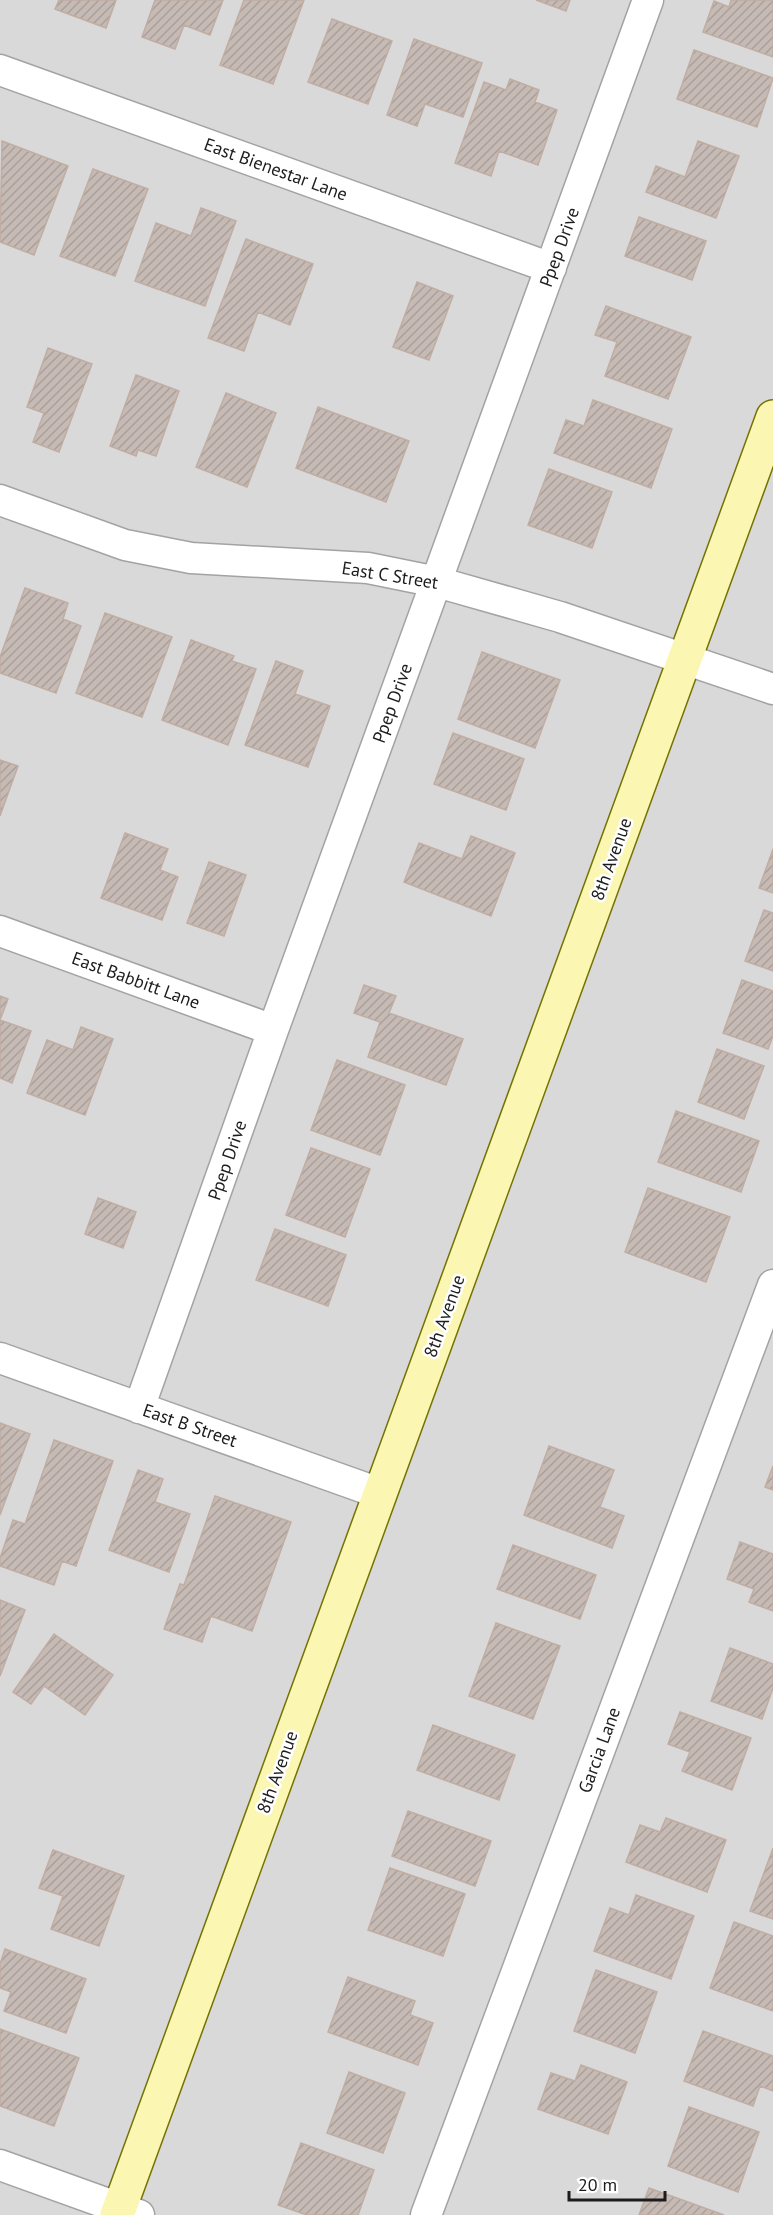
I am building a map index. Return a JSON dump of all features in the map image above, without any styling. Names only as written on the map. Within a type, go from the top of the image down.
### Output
[{"type":"main road","name":"8th Avenue","points":[[125,2212],[379,1493],[773,417]]},
{"type":"street","name":"Ppep Drive","points":[[139,1408],[273,1030],[648,0]]},
{"type":"street","name":"East Bienestar Lane","points":[[0,70],[551,268]]},
{"type":"street","name":"East C Street","points":[[0,500],[125,545],[191,558],[369,568],[437,582],[560,617],[773,689]]},
{"type":"street","name":"East Babbitt Lane","points":[[0,931],[273,1030]]},
{"type":"street","name":"Garcia Lane","points":[[426,2215],[773,1285]]},
{"type":"street","name":"East B Street","points":[[0,1358],[379,1493]]},
{"type":"street","points":[[0,2165],[125,2212]]},
{"type":"shaded area","points":[[0,0],[773,0],[773,2215],[0,2215]]},
{"type":"building","points":[[59,0],[116,0],[106,28],[55,9]]},
{"type":"building","points":[[155,0],[223,0],[210,35],[184,25],[175,49],[142,37]]},
{"type":"building","points":[[244,0],[304,0],[273,84],[220,65]]},
{"type":"building","points":[[536,0],[570,0],[566,11]]},
{"type":"building","points":[[731,0],[773,0],[773,57],[703,32],[714,1],[729,7]]},
{"type":"building","points":[[332,19],[392,41],[368,104],[308,82]]},
{"type":"building","points":[[414,39],[482,63],[463,117],[425,104],[417,126],[387,115]]},
{"type":"building","points":[[694,50],[773,78],[757,127],[677,99]]},
{"type":"building","points":[[510,79],[539,90],[535,102],[557,110],[538,165],[499,151],[491,176],[455,163],[484,82],[506,90]]},
{"type":"building","points":[[2,141],[68,166],[34,255],[0,242]]},
{"type":"building","points":[[698,141],[739,156],[716,218],[646,192],[656,166],[685,177]]},
{"type":"building","points":[[93,169],[148,189],[115,276],[60,256]]},
{"type":"building","points":[[201,208],[236,221],[205,306],[135,281],[156,223],[191,236]]},
{"type":"building","points":[[639,217],[706,241],[692,280],[625,256]]},
{"type":"building","points":[[246,239],[313,264],[290,325],[258,312],[244,351],[208,338]]},
{"type":"building","points":[[417,282],[453,296],[429,360],[393,347]]},
{"type":"building","points":[[606,306],[691,337],[668,399],[605,376],[617,342],[595,335]]},
{"type":"building","points":[[48,348],[92,364],[59,452],[33,442],[44,413],[27,407]]},
{"type":"building","points":[[136,375],[179,391],[156,456],[138,450],[136,456],[110,446]]},
{"type":"building","points":[[226,393],[276,413],[247,487],[196,467]]},
{"type":"building","points":[[593,400],[672,429],[651,488],[554,453],[566,420],[584,426]]},
{"type":"building","points":[[318,407],[409,441],[386,502],[296,468]]},
{"type":"building","points":[[549,469],[612,492],[592,548],[528,525]]},
{"type":"building","points":[[25,588],[68,603],[63,619],[81,626],[56,693],[0,673],[0,657]]},
{"type":"building","points":[[105,613],[172,637],[142,717],[76,693]]},
{"type":"building","points":[[191,640],[234,656],[232,661],[256,669],[228,745],[162,720]]},
{"type":"building","points":[[482,652],[560,680],[535,748],[458,719]]},
{"type":"building","points":[[276,661],[303,671],[295,694],[330,706],[308,767],[245,745]]},
{"type":"building","points":[[453,733],[524,759],[506,810],[434,784]]},
{"type":"building","points":[[0,760],[18,766],[0,816]]},
{"type":"building","points":[[125,833],[168,849],[160,870],[178,877],[162,920],[101,898]]},
{"type":"building","points":[[471,836],[515,853],[491,916],[404,882],[419,843],[462,859]]},
{"type":"building","points":[[773,849],[773,893],[759,888]]},
{"type":"building","points":[[209,862],[246,875],[224,936],[187,923]]},
{"type":"building","points":[[764,910],[773,913],[773,971],[745,961]]},
{"type":"building","points":[[742,980],[773,991],[773,1036],[768,1049],[723,1033]]},
{"type":"building","points":[[364,985],[396,996],[389,1013],[463,1039],[446,1085],[368,1057],[380,1022],[354,1013]]},
{"type":"building","points":[[0,996],[8,999],[0,1020]]},
{"type":"building","points":[[0,1020],[31,1031],[12,1083],[0,1078]]},
{"type":"building","points":[[81,1027],[113,1039],[85,1115],[27,1093],[47,1040],[73,1050]]},
{"type":"building","points":[[717,1049],[764,1066],[744,1119],[698,1102]]},
{"type":"building","points":[[337,1060],[405,1085],[380,1155],[311,1130]]},
{"type":"building","points":[[676,1111],[759,1141],[741,1192],[658,1162]]},
{"type":"building","points":[[311,1148],[370,1169],[345,1237],[286,1215]]},
{"type":"building","points":[[648,1188],[730,1217],[706,1282],[625,1252]]},
{"type":"building","points":[[98,1198],[136,1212],[123,1248],[85,1234]]},
{"type":"building","points":[[275,1229],[346,1255],[328,1306],[256,1280]]},
{"type":"building","points":[[0,1423],[30,1434],[0,1515]]},
{"type":"building","points":[[54,1440],[113,1461],[76,1566],[62,1561],[54,1585],[0,1566],[0,1558],[13,1520],[25,1524]]},
{"type":"building","points":[[549,1446],[614,1470],[600,1507],[624,1516],[612,1548],[524,1515]]},
{"type":"building","points":[[773,1466],[773,1490],[765,1487]]},
{"type":"building","points":[[138,1470],[163,1479],[155,1502],[190,1514],[169,1572],[109,1550]]},
{"type":"building","points":[[215,1496],[291,1522],[252,1631],[211,1616],[202,1642],[164,1629],[180,1584],[184,1585]]},
{"type":"building","points":[[740,1542],[773,1554],[773,1611],[749,1602],[754,1589],[727,1579]]},
{"type":"building","points":[[513,1545],[596,1575],[580,1619],[497,1589]]},
{"type":"building","points":[[0,1600],[25,1610],[0,1676]]},
{"type":"building","points":[[496,1623],[560,1646],[533,1719],[469,1696]]},
{"type":"building","points":[[54,1634],[113,1675],[85,1715],[44,1686],[31,1704],[13,1692]]},
{"type":"building","points":[[730,1648],[773,1664],[773,1688],[762,1719],[711,1701]]},
{"type":"building","points":[[680,1712],[751,1738],[732,1790],[682,1771],[690,1752],[668,1744]]},
{"type":"building","points":[[433,1725],[515,1755],[499,1800],[417,1770]]},
{"type":"building","points":[[408,1811],[491,1841],[475,1886],[392,1856]]},
{"type":"building","points":[[666,1818],[726,1840],[707,1892],[626,1862],[640,1825],[660,1832]]},
{"type":"building","points":[[773,1848],[773,1919],[750,1911]]},
{"type":"building","points":[[53,1850],[124,1876],[99,1946],[51,1929],[63,1896],[39,1888]]},
{"type":"building","points":[[390,1868],[465,1894],[443,1956],[368,1930]]},
{"type":"building","points":[[636,1895],[694,1916],[671,1979],[594,1951],[610,1908],[629,1915]]},
{"type":"building","points":[[734,1922],[773,1936],[773,2011],[710,1988]]},
{"type":"building","points":[[5,1949],[86,1979],[66,2033],[4,2011],[11,1992],[0,1988],[0,1964]]},
{"type":"building","points":[[596,1970],[657,1992],[635,2053],[574,2031]]},
{"type":"building","points":[[348,1977],[415,2001],[410,2015],[433,2023],[418,2065],[328,2032]]},
{"type":"building","points":[[0,2029],[79,2058],[54,2126],[0,2106]]},
{"type":"building","points":[[703,2031],[773,2056],[773,2091],[760,2086],[753,2106],[684,2081]]},
{"type":"building","points":[[581,2065],[627,2082],[608,2134],[538,2109],[551,2073],[575,2081]]},
{"type":"building","points":[[349,2072],[405,2093],[383,2153],[327,2133]]},
{"type":"building","points":[[689,2107],[759,2132],[738,2192],[668,2166]]},
{"type":"building","points":[[301,2143],[374,2170],[358,2215],[307,2215],[278,2205]]},
{"type":"building","points":[[649,2188],[724,2215],[639,2215]]}]
